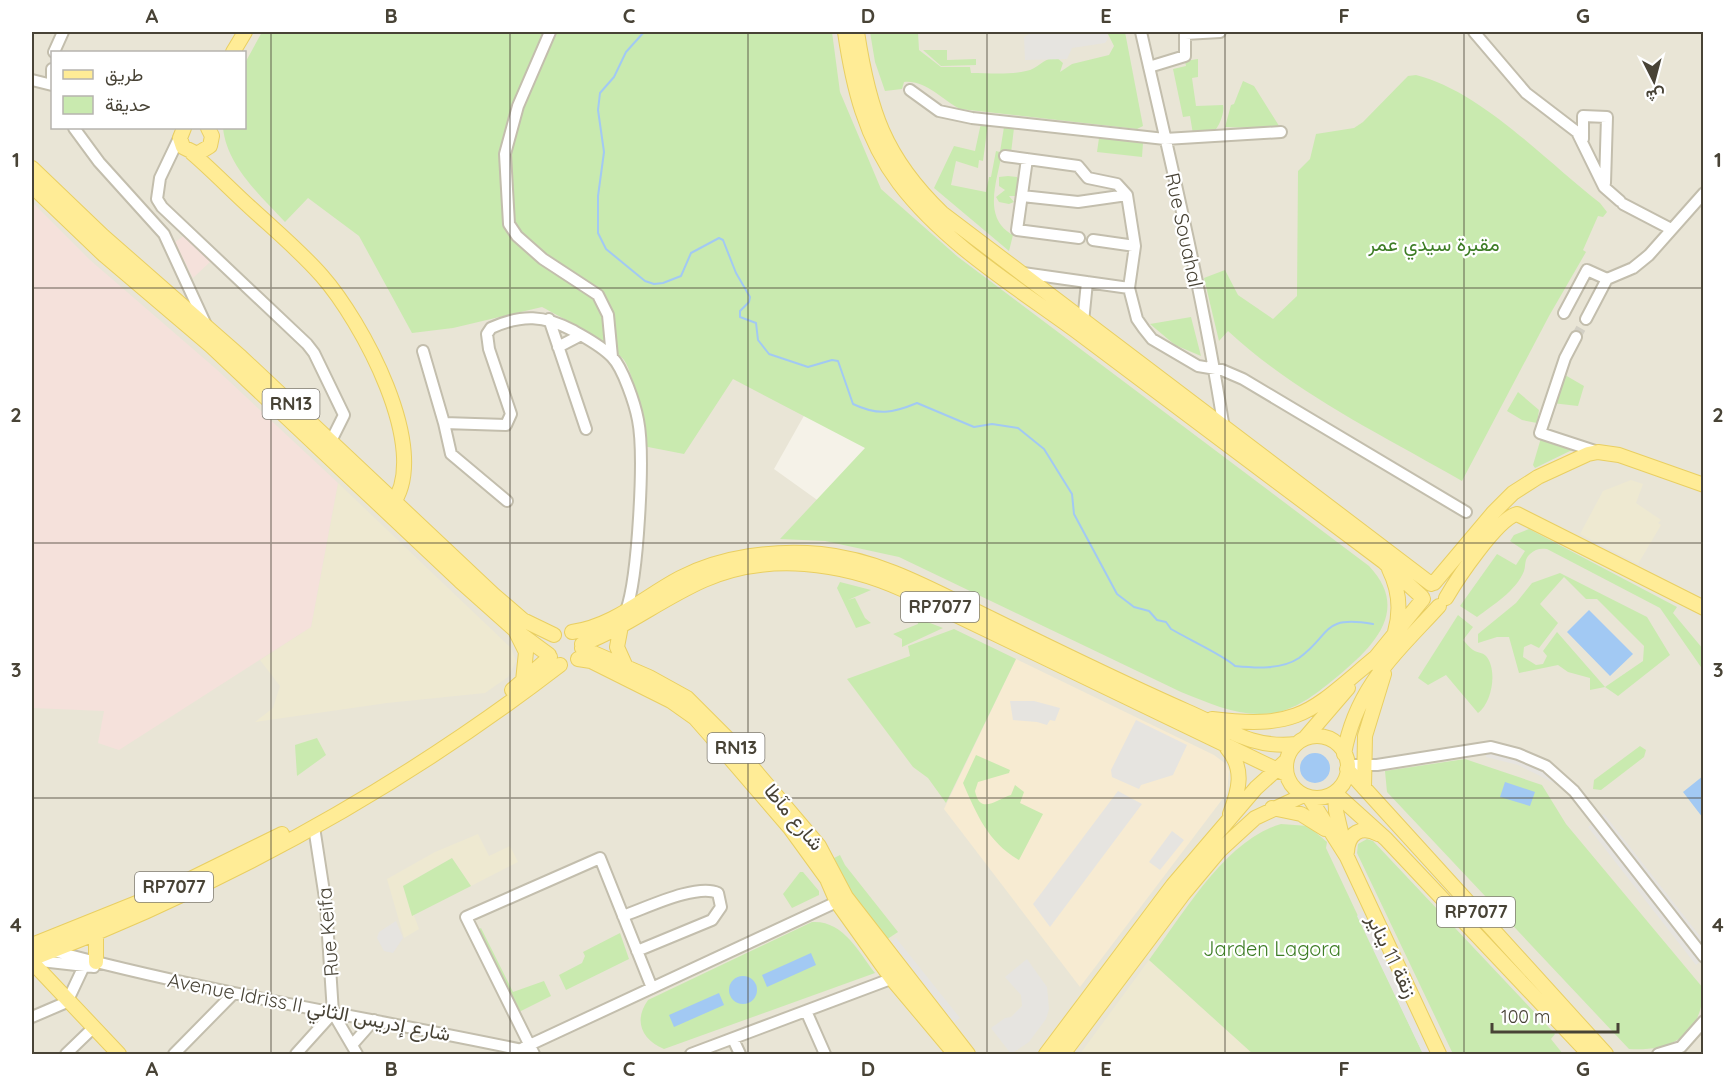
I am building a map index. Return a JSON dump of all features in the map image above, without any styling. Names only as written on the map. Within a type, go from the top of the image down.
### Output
[{"type":"main road","points":[[234,51],[245,32]]},
{"type":"main road","points":[[845,32],[855,88],[866,125],[888,166],[921,210],[1002,276],[1384,561],[1431,607],[1443,602]]},
{"type":"main road","points":[[857,32],[870,103],[894,155],[924,195],[942,213],[1224,429],[1433,584],[1443,588],[1443,602]]},
{"type":"main road","points":[[183,130],[181,143],[222,178],[322,276],[343,304],[390,396],[404,445],[404,465],[391,506]]},
{"type":"main road","points":[[191,153],[207,150],[210,133]]},
{"type":"main road","points":[[210,133],[212,152],[222,178]]},
{"type":"main road","name":"RN13","points":[[32,168],[103,236],[206,325],[332,441],[391,506],[515,630],[553,659]]},
{"type":"main road","name":"RN13","points":[[32,186],[128,276],[523,620],[554,635]]},
{"type":"main road","points":[[1401,638],[1422,598],[1423,590],[1433,584],[1484,523],[1512,494],[1538,477],[1598,452],[1619,455],[1704,485]]},
{"type":"main road","points":[[1512,494],[1517,514],[1704,608]]},
{"type":"main road","points":[[1046,1054],[1173,885],[1256,788],[1283,769],[1301,741],[1401,638],[1443,602],[1459,575],[1506,520],[1517,514]]},
{"type":"main road","name":"RP7077","points":[[572,632],[598,627],[659,590],[703,568],[746,557],[795,553],[839,556],[908,578],[1127,685],[1264,745],[1323,737],[1332,740],[1364,788],[1606,1054]]},
{"type":"main road","points":[[1384,561],[1390,571],[1398,596],[1401,638]]},
{"type":"main road","name":"RP7077","points":[[581,651],[680,592],[718,575],[754,566],[778,564],[837,567],[894,586],[1224,744],[1283,769],[1290,783],[1307,796]]},
{"type":"main road","points":[[621,626],[617,647],[626,667]]},
{"type":"main road","points":[[515,630],[526,652],[523,681]]},
{"type":"main road","points":[[572,632],[563,631],[554,635],[548,644],[553,659],[570,664],[581,651]]},
{"type":"main road","name":"RN13","points":[[572,632],[581,651],[591,661],[650,690],[694,718],[790,828],[955,1054]]},
{"type":"main road","name":"شارع مآطا","points":[[581,651],[626,667],[687,698],[730,741],[819,846],[841,899]]},
{"type":"main road","name":"RP7077","points":[[32,955],[335,807],[467,723],[553,659]]},
{"type":"main road","name":"RP7077","points":[[32,955],[54,951],[194,891],[314,827],[411,771],[553,659]]},
{"type":"main road","points":[[1202,718],[1264,724],[1290,719],[1317,706],[1382,660]]},
{"type":"main road","points":[[1347,857],[1336,811],[1335,793],[1345,779],[1356,708],[1382,660]]},
{"type":"main road","points":[[1364,788],[1365,736],[1382,660]]},
{"type":"main road","points":[[1224,744],[1235,758],[1239,770],[1236,797],[1226,824]]},
{"type":"main road","points":[[1063,1054],[1191,885],[1239,832],[1272,808],[1307,796],[1317,798],[1335,793]]},
{"type":"main road","name":"RP7077","points":[[1335,793],[1386,839],[1588,1054]]},
{"type":"main road","points":[[1307,796],[1347,857]]},
{"type":"main road","points":[[1272,808],[1301,814],[1330,831]]},
{"type":"main road","points":[[1347,857],[1349,840],[1357,832],[1368,830],[1386,839]]},
{"type":"main road","name":"زنقة 11 يناير","points":[[1347,857],[1439,1054]]},
{"type":"main road","points":[[90,964],[96,934]]},
{"type":"main road","points":[[32,955],[67,1002],[119,1054]]},
{"type":"main road","name":"RN13","points":[[898,976],[968,1054]]},
{"type":"street","points":[[54,51],[63,32]]},
{"type":"street","points":[[550,32],[518,106],[505,154],[509,224],[516,236],[543,259],[598,295],[608,315],[612,357],[638,420],[640,463],[633,580],[626,611]]},
{"type":"street","name":"Rue Souahal","points":[[1141,32],[1214,368],[1224,429]]},
{"type":"street","points":[[1149,67],[1185,56],[1185,33],[1220,32]]},
{"type":"street","points":[[1474,32],[1526,93],[1583,139],[1604,187],[1622,202],[1671,229]]},
{"type":"street","points":[[32,80],[51,84]]},
{"type":"street","points":[[910,90],[928,105],[955,116],[1165,139],[1281,132]]},
{"type":"street","points":[[1583,139],[1583,116],[1607,117],[1604,187]]},
{"type":"street","points":[[75,129],[99,162],[164,234],[206,325]]},
{"type":"street","points":[[183,130],[157,188],[157,199],[314,352],[344,414],[332,441]]},
{"type":"street","points":[[167,166],[191,153]]},
{"type":"street","points":[[1005,156],[1078,166],[1088,178],[1117,184],[1127,195],[1135,246],[1129,288],[1137,319],[1152,339],[1198,366],[1214,368],[1243,379],[1484,523]]},
{"type":"street","points":[[1027,159],[1017,230],[1079,238]]},
{"type":"street","points":[[1586,319],[1607,279],[1633,268],[1649,255],[1704,193]]},
{"type":"street","points":[[1022,196],[1078,202],[1127,195]]},
{"type":"street","points":[[164,234],[179,222]]},
{"type":"street","points":[[1093,240],[1135,246]]},
{"type":"street","points":[[1564,313],[1587,270],[1607,279]]},
{"type":"street","points":[[1017,272],[1129,288]]},
{"type":"street","points":[[1083,322],[1087,282]]},
{"type":"street","points":[[444,423],[506,425],[509,423],[511,414],[489,349],[487,334],[500,324],[532,318],[549,319],[581,335],[612,357]]},
{"type":"street","points":[[549,319],[586,429]]},
{"type":"street","points":[[558,347],[581,335]]},
{"type":"street","points":[[1576,337],[1552,391],[1540,433],[1598,452]]},
{"type":"street","points":[[423,351],[451,454],[507,501]]},
{"type":"street","points":[[633,580],[648,591],[659,590]]},
{"type":"street","points":[[1346,763],[1364,765],[1491,747],[1518,754],[1546,766],[1574,791],[1704,957]]},
{"type":"street","name":"Rue Keifa","points":[[314,827],[320,852],[330,939],[333,1013]]},
{"type":"street","points":[[652,988],[600,858],[466,917],[529,1050],[652,988],[841,899]]},
{"type":"street","points":[[623,916],[693,892],[708,889],[718,893],[721,907],[712,920],[637,951]]},
{"type":"street","name":"Avenue Idriss II شارع إدريس الثاني","points":[[54,951],[90,964]]},
{"type":"street","name":"Avenue Idriss II شارع إدريس الثاني","points":[[32,955],[122,969],[233,994],[529,1050]]},
{"type":"street","points":[[32,1017],[67,1002],[90,964]]},
{"type":"street","points":[[691,1054],[898,976]]},
{"type":"street","points":[[174,1054],[233,994]]},
{"type":"street","points":[[806,1011],[825,1054]]},
{"type":"street","points":[[296,1054],[333,1013],[354,1050],[374,1020]]},
{"type":"street","points":[[1658,1054],[1681,1047],[1704,1021]]},
{"type":"street","points":[[66,1054],[93,1028]]},
{"type":"street","points":[[733,1039],[740,1054]]},
{"type":"street","points":[[494,1054],[509,1047]]},
{"type":"shaded area","points":[[32,32],[271,32],[246,89],[246,51],[51,51],[51,129],[237,129],[304,190],[550,300],[733,370],[810,405],[774,469],[827,507],[901,553],[894,208],[855,153],[825,32],[1703,32],[1703,1054],[32,1054]]},
{"type":"shaded area","points":[[1033,32],[1107,32],[1108,39],[1105,43],[1072,48],[1067,59],[1025,60],[1024,37]]},
{"type":"shaded area","points":[[32,202],[90,260],[215,368],[338,483],[311,627],[119,750],[98,743],[104,711],[32,708]]},
{"type":"shaded area","points":[[185,235],[211,261],[193,278],[175,242]]},
{"type":"shaded area","points":[[1631,480],[1643,484],[1636,503],[1661,520],[1658,523],[1661,525],[1638,564],[1580,534],[1603,491]]},
{"type":"shaded area","points":[[338,483],[511,648],[516,661],[508,677],[485,693],[387,703],[255,722],[273,708],[280,686],[260,660],[311,627]]},
{"type":"shaded area","points":[[1016,659],[1214,755],[1226,764],[1229,771],[1227,793],[1080,987],[944,809]]},
{"type":"shaded area","points":[[1010,701],[1034,701],[1060,708],[1055,721],[1050,720],[1047,725],[1013,720]]},
{"type":"shaded area","points":[[1136,720],[1187,745],[1173,775],[1141,785],[1139,789],[1112,777],[1111,770]]},
{"type":"shaded area","points":[[1486,750],[1532,763],[1562,781],[1554,783],[1518,765],[1486,757]]},
{"type":"shaded area","points":[[1118,791],[1142,804],[1050,927],[1033,904]]},
{"type":"shaded area","points":[[1604,814],[1703,940],[1703,959],[1696,965],[1588,827]]},
{"type":"shaded area","points":[[1172,831],[1184,840],[1160,870],[1149,862]]},
{"type":"shaded area","points":[[478,834],[489,856],[510,846],[518,862],[471,886],[452,858],[403,886],[419,929],[404,938],[387,879],[435,852]]},
{"type":"shaded area","points":[[1364,909],[1434,1054],[1423,1054],[1357,916]]},
{"type":"shaded area","points":[[396,921],[403,938],[393,953],[384,951],[377,938],[379,932]]},
{"type":"shaded area","points":[[896,938],[960,1018],[951,1025],[887,945]]},
{"type":"shaded area","points":[[1027,959],[1047,987],[1049,1009],[1046,1019],[1029,1042],[1011,1054],[991,1028],[1005,1018],[1011,1017],[1022,1006],[1021,995],[1005,977]]},
{"type":"shaded area","points":[[1149,960],[1253,1054],[1080,1054]]},
{"type":"green space","points":[[262,32],[832,32],[840,92],[881,189],[958,257],[1369,566],[1381,582],[1387,598],[1387,612],[1382,627],[1364,653],[1308,699],[1283,711],[1249,714],[1226,709],[1181,692],[899,557],[825,541],[780,539],[865,448],[733,379],[684,454],[643,446],[635,389],[624,360],[608,345],[542,307],[453,328],[412,333],[359,236],[308,198],[285,222],[255,190],[238,167],[231,155],[223,129],[246,129],[246,61]]},
{"type":"green space","points":[[870,32],[918,32],[919,50],[941,67],[970,67],[971,73],[999,73],[1030,70],[1056,57],[1063,63],[1060,72],[1072,64],[1109,55],[1114,46],[1107,32],[1125,32],[1143,126],[1137,129],[960,109],[927,87],[912,82],[904,82],[902,89],[885,91],[875,62]]},
{"type":"green space","points":[[923,50],[947,50],[947,60],[976,59],[976,65],[941,66]]},
{"type":"green space","points":[[1198,59],[1198,77],[1192,78],[1196,106],[1223,105],[1222,116],[1217,127],[1213,132],[1206,134],[1193,134],[1190,116],[1183,117],[1173,69],[1186,66],[1185,61]]},
{"type":"green space","name":"مقبرة سيدي عمر","points":[[1416,75],[1440,83],[1489,112],[1600,203],[1607,212],[1603,217],[1598,216],[1583,250],[1586,252],[1549,316],[1462,481],[1311,394],[1254,354],[1228,331],[1219,341],[1204,278],[1225,270],[1238,295],[1273,319],[1297,296],[1298,171],[1310,159],[1316,134],[1354,128],[1363,122],[1408,76]]},
{"type":"green space","points":[[1243,81],[1254,86],[1281,129],[1225,127],[1231,105],[1234,104]]},
{"type":"green space","points":[[981,123],[988,123],[983,161],[979,160],[978,168],[956,161],[951,185],[986,192],[996,151],[1000,152],[1004,127],[1014,128],[1011,153],[1002,152],[994,197],[997,219],[1003,228],[1013,235],[1009,251],[934,188],[954,146],[975,151]]},
{"type":"green space","points":[[1099,138],[1143,143],[1142,157],[1097,152]]},
{"type":"green space","points":[[999,177],[1017,177],[1019,182],[1017,196],[1009,196],[1014,202],[1009,204],[999,202],[996,197],[1005,190],[999,186]]},
{"type":"green space","points":[[1191,317],[1201,356],[1175,345],[1150,324]]},
{"type":"green space","points":[[1565,375],[1584,386],[1578,406],[1552,403]]},
{"type":"green space","points":[[1518,392],[1539,410],[1537,423],[1522,420],[1507,411]]},
{"type":"green space","points":[[1541,438],[1573,447],[1572,450],[1535,468],[1533,465]]},
{"type":"green space","points":[[1529,529],[1677,607],[1673,613],[1703,649],[1703,670],[1660,608],[1547,549],[1538,549],[1530,554],[1516,585],[1477,617],[1460,606],[1497,554],[1516,565],[1525,551],[1510,541],[1514,535]]},
{"type":"green space","points":[[1560,573],[1647,617],[1670,655],[1618,696],[1605,687],[1590,690],[1590,678],[1568,672],[1558,665],[1519,673],[1509,637],[1497,637],[1478,643],[1478,634],[1516,603],[1532,583]],"holes":[[[1564,577],[1586,599],[1597,599],[1644,646],[1643,661],[1605,687],[1557,632],[1543,651],[1547,656],[1543,664],[1536,665],[1523,657],[1524,647],[1531,644],[1539,648],[1558,623],[1540,604]]]},
{"type":"green space","points":[[840,582],[871,590],[848,600],[855,598],[865,618],[871,623],[856,628],[837,588]]},
{"type":"green space","points":[[1458,615],[1473,627],[1463,640],[1473,650],[1486,656],[1492,669],[1490,694],[1478,713],[1446,675],[1428,685],[1418,678]]},
{"type":"green space","points":[[917,618],[943,628],[902,647],[902,639],[893,634],[918,624]]},
{"type":"green space","points":[[954,629],[1016,659],[946,803],[928,778],[913,767],[847,679],[910,656],[908,646]]},
{"type":"green space","points":[[317,738],[326,755],[297,776],[295,745]]},
{"type":"green space","points":[[1640,746],[1646,750],[1644,757],[1601,790],[1593,789],[1594,780]]},
{"type":"green space","points":[[976,755],[1010,770],[1009,773],[978,782],[975,791],[981,803],[990,804],[1011,795],[1015,785],[1024,792],[1020,803],[1043,814],[1019,860],[1008,853],[991,836],[963,783]]},
{"type":"green space","points":[[1465,759],[1542,785],[1566,824],[1703,988],[1702,1004],[1697,1017],[1682,1037],[1659,1047],[1629,1049],[1387,792],[1385,771]]},
{"type":"green space","name":"Jarden Lagora","points":[[1281,824],[1308,826],[1327,842],[1326,848],[1423,1054],[1253,1054],[1149,960],[1191,901],[1224,862],[1261,833]]},
{"type":"green space","points":[[1367,839],[1373,841],[1555,1034],[1551,1039],[1563,1054],[1453,1054],[1357,853],[1358,844]]},
{"type":"green space","points":[[840,855],[845,865],[898,932],[886,940],[854,898],[834,858]]},
{"type":"green space","points":[[452,858],[471,886],[412,916],[403,886]]},
{"type":"green space","points":[[800,872],[803,872],[819,891],[819,895],[792,908],[783,894]]},
{"type":"green space","points":[[812,922],[833,926],[841,931],[849,938],[875,973],[664,1049],[645,1035],[641,1015],[648,1000]]},
{"type":"green space","points":[[481,928],[513,992],[544,981],[551,996],[517,1013],[477,930]]},
{"type":"green space","points":[[620,933],[629,959],[566,990],[559,975],[582,963],[585,956],[583,952]]},
{"type":"water","points":[[1589,610],[1633,654],[1610,676],[1567,632]]},
{"type":"water","points":[[1315,753],[1326,757],[1330,768],[1326,779],[1315,783],[1304,779],[1300,768],[1304,757]]},
{"type":"water","points":[[1703,776],[1703,818],[1683,792]]},
{"type":"water","points":[[1505,782],[1535,792],[1530,806],[1500,797]]},
{"type":"water","points":[[811,953],[816,965],[767,987],[762,975]]},
{"type":"water","points":[[743,976],[753,980],[757,990],[753,1000],[743,1004],[733,1000],[729,990],[733,980]]},
{"type":"water","points":[[719,993],[724,1005],[674,1027],[669,1015]]},
{"type":"waterway","points":[[644,32],[626,52],[614,77],[600,93],[598,110],[604,152],[598,196],[598,233],[606,249],[645,281],[654,284],[663,283],[681,276],[691,253],[719,238],[723,240],[736,273],[750,297],[749,302],[740,311],[740,317],[756,323],[758,340],[769,354],[808,367],[832,360],[838,361],[853,404],[862,408],[885,412],[917,403],[974,427],[992,424],[1018,428],[1044,449],[1072,494],[1074,514],[1117,594],[1134,607],[1149,611],[1157,620],[1166,622],[1171,629],[1235,666],[1259,668],[1284,665],[1299,658],[1335,624],[1344,622],[1373,624]]},
{"type":"tunnel","points":[[1576,337],[1586,319]]}]
